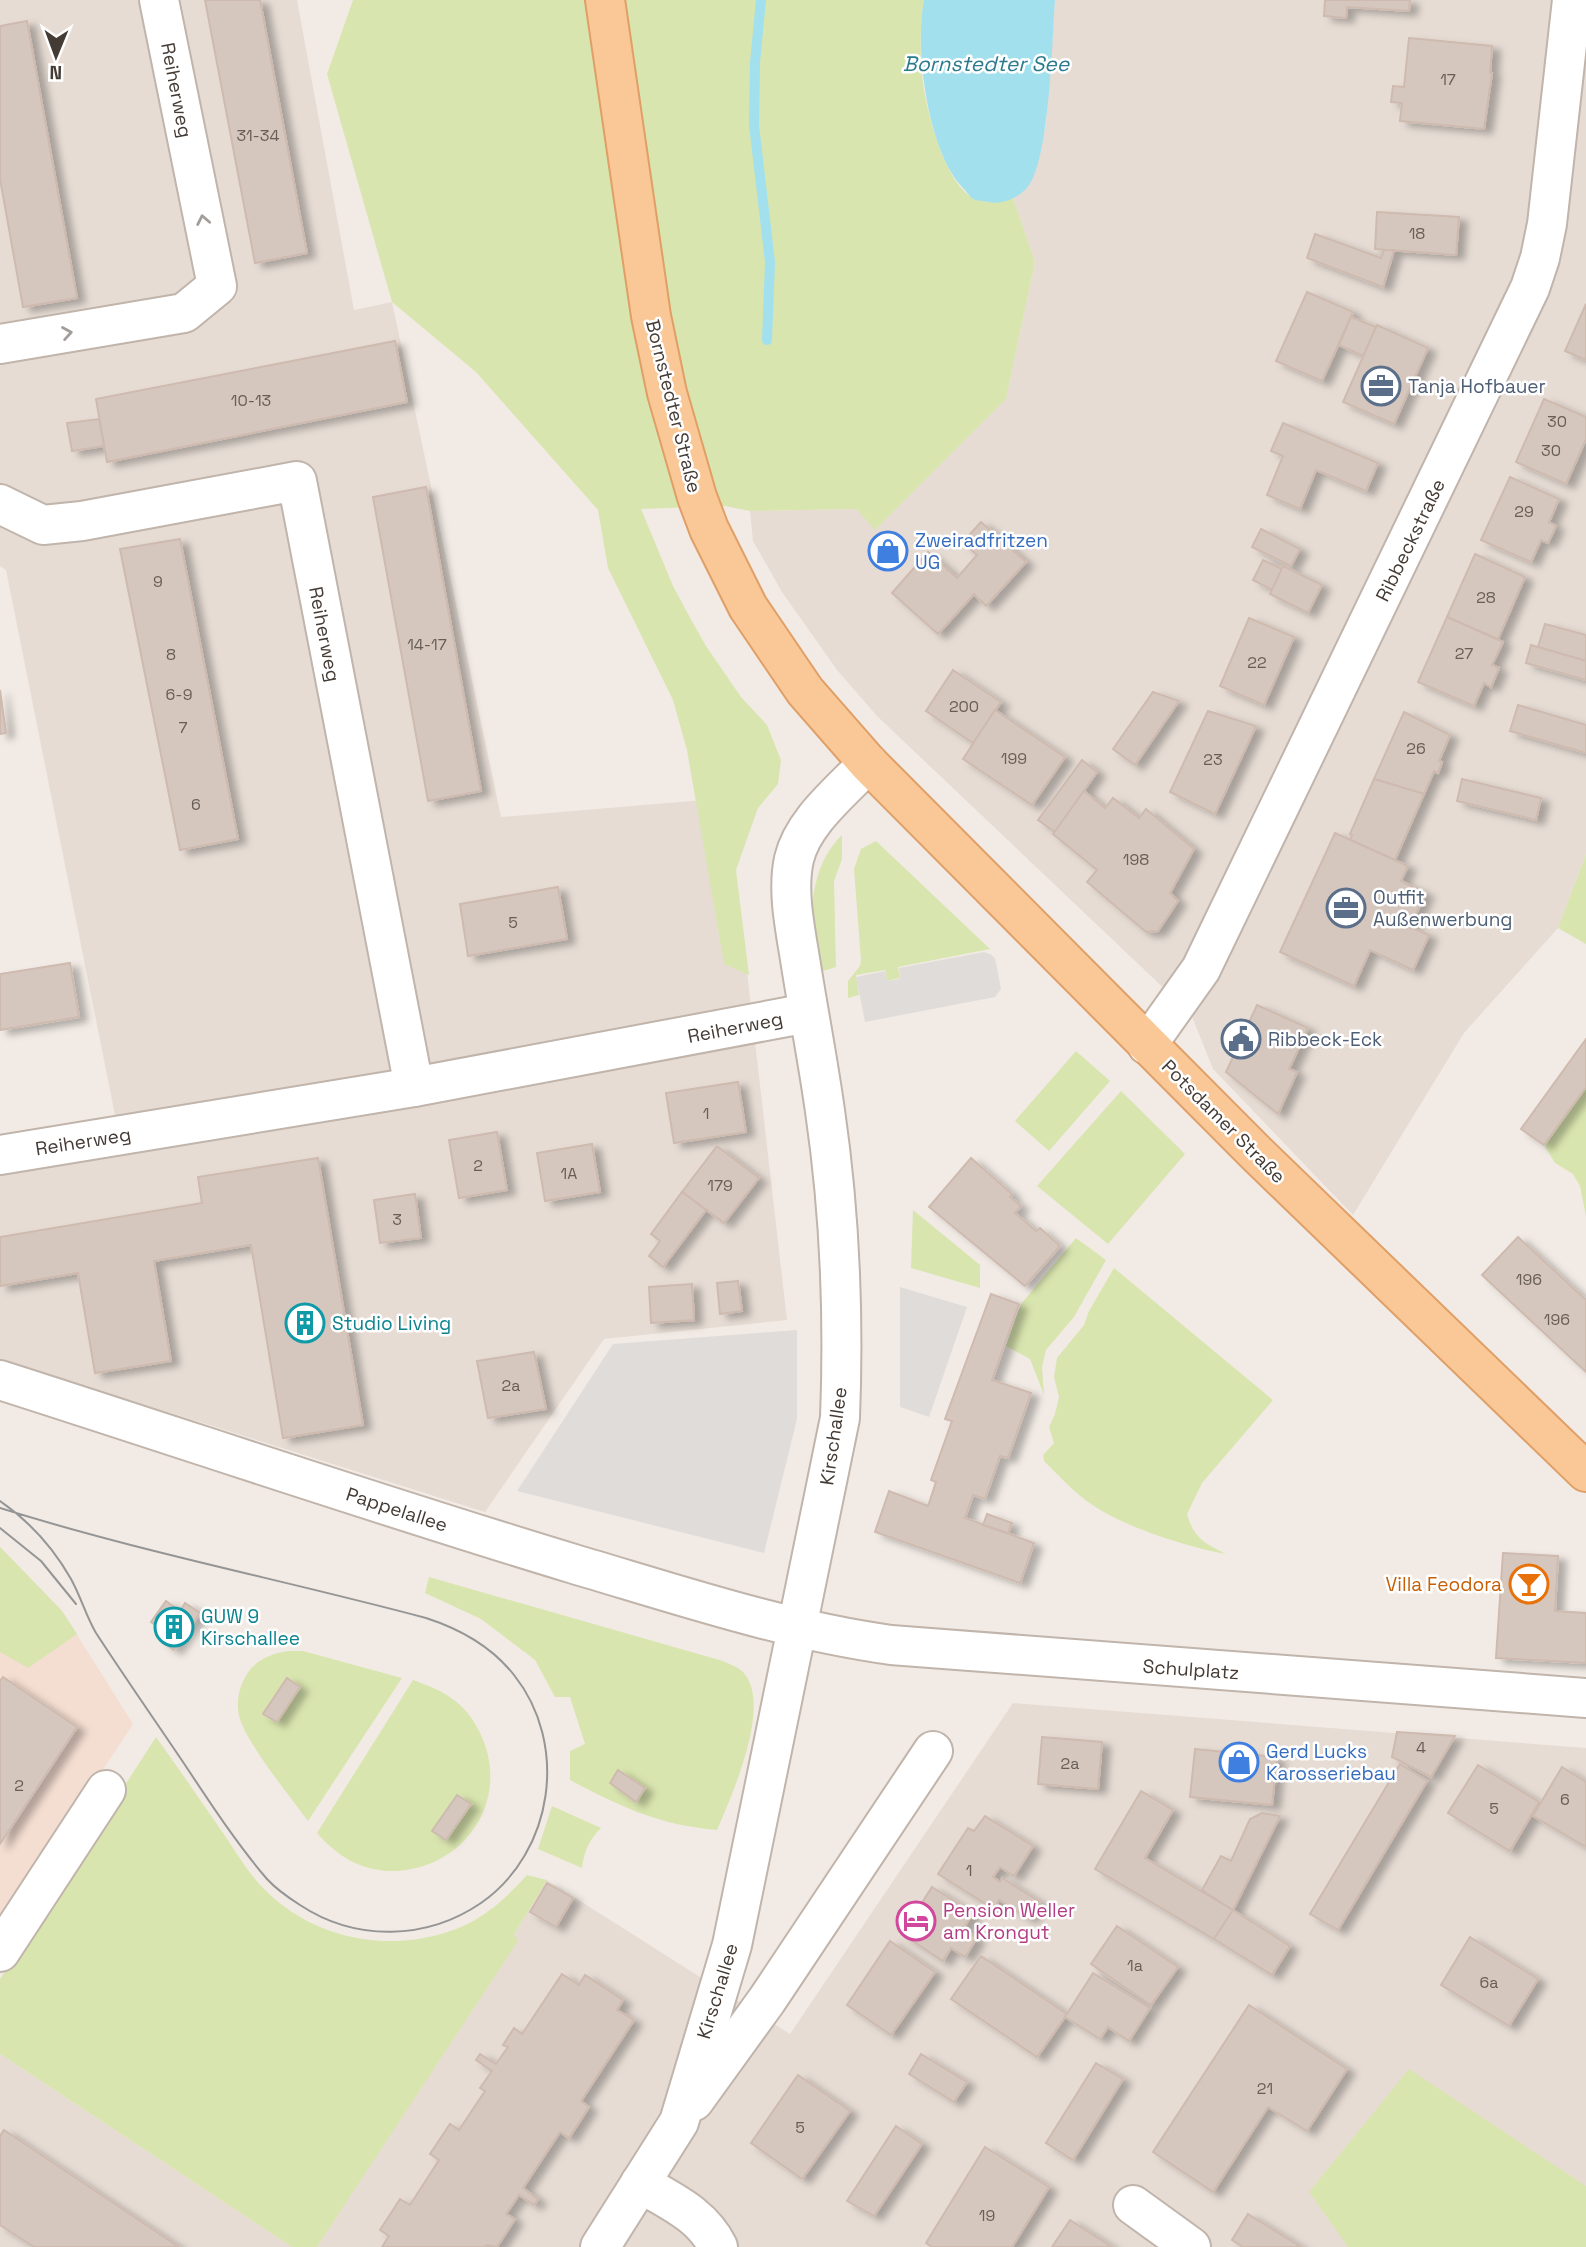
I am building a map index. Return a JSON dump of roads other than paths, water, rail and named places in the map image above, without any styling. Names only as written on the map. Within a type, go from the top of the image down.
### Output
[{"type":"main road","name":"Bornstedter Straße","points":[[605,0],[651,316],[667,393],[697,497],[709,529],[748,607],[805,691],[868,764]]},
{"type":"main road","name":"Potsdamer Straße","points":[[868,764],[1147,1045],[1586,1472]]},
{"type":"street","name":"Reiherweg","points":[[0,344],[184,313],[217,286],[159,0]]},
{"type":"street","name":"Ribbeckstraße","points":[[1147,1045],[1202,969],[1530,288],[1547,224],[1572,0]]},
{"type":"street","name":"Reiherweg","points":[[0,504],[43,525],[82,521],[297,481],[414,1087]]},
{"type":"street","name":"Kirschallee","points":[[679,2122],[732,1945],[840,1418],[843,1346],[834,1181],[795,929],[792,886],[794,860],[802,837],[868,764]]},
{"type":"street","name":"Reiherweg","points":[[0,1155],[414,1087],[808,1013]]},
{"type":"street","name":"Pappelallee","points":[[0,1380],[514,1546],[797,1628]]},
{"type":"street","name":"Schulplatz","points":[[797,1628],[867,1641],[932,1648],[1586,1698]]},
{"type":"street","name":"Kirschallee","points":[[600,2247],[679,2122],[767,2000],[933,1751]]},
{"type":"street","points":[[0,1952],[106,1790]]},
{"type":"street","points":[[640,2183],[693,2215],[710,2231],[718,2247]]},
{"type":"street","points":[[1133,2205],[1191,2247]]},
{"type":"water","name":"Bornstedter See","points":[[924,0],[1055,0],[1041,153],[1035,174],[1027,188],[1010,200],[994,203],[973,199],[950,171],[940,149],[932,125],[923,71],[921,21]]},
{"type":"waterway","points":[[761,0],[755,63],[754,125],[770,262],[767,340]]},
{"type":"tram line","points":[[0,1501],[11,1509],[21,1517],[57,1557],[75,1586],[96,1633],[213,1807],[267,1879],[291,1899],[344,1926],[391,1932],[415,1930],[438,1924],[481,1903],[506,1881],[525,1856],[538,1827],[546,1796],[547,1764],[542,1733],[531,1703],[514,1675],[496,1656],[475,1640],[426,1618],[159,1552],[53,1524],[0,1508]]},
{"type":"tram line","points":[[0,1528],[41,1561],[76,1604]]},
{"type":"place","name":"Tanja Hofbauer","points":[[1381,386]]},
{"type":"place","name":"Zweiradfritzen UG","points":[[888,551]]},
{"type":"place","name":"Outfit Außenwerbung","points":[[1346,908]]},
{"type":"place","name":"Ribbeck-Eck","points":[[1241,1039]]},
{"type":"place","name":"Studio Living","points":[[305,1323]]},
{"type":"place","name":"Villa Feodora","points":[[1529,1584]]},
{"type":"place","name":"GUW 9 Kirschallee","points":[[174,1627]]},
{"type":"place","name":"Gerd Lucks Karosseriebau","points":[[1239,1762]]},
{"type":"place","name":"Pension Weller am Krongut","points":[[916,1921]]}]
